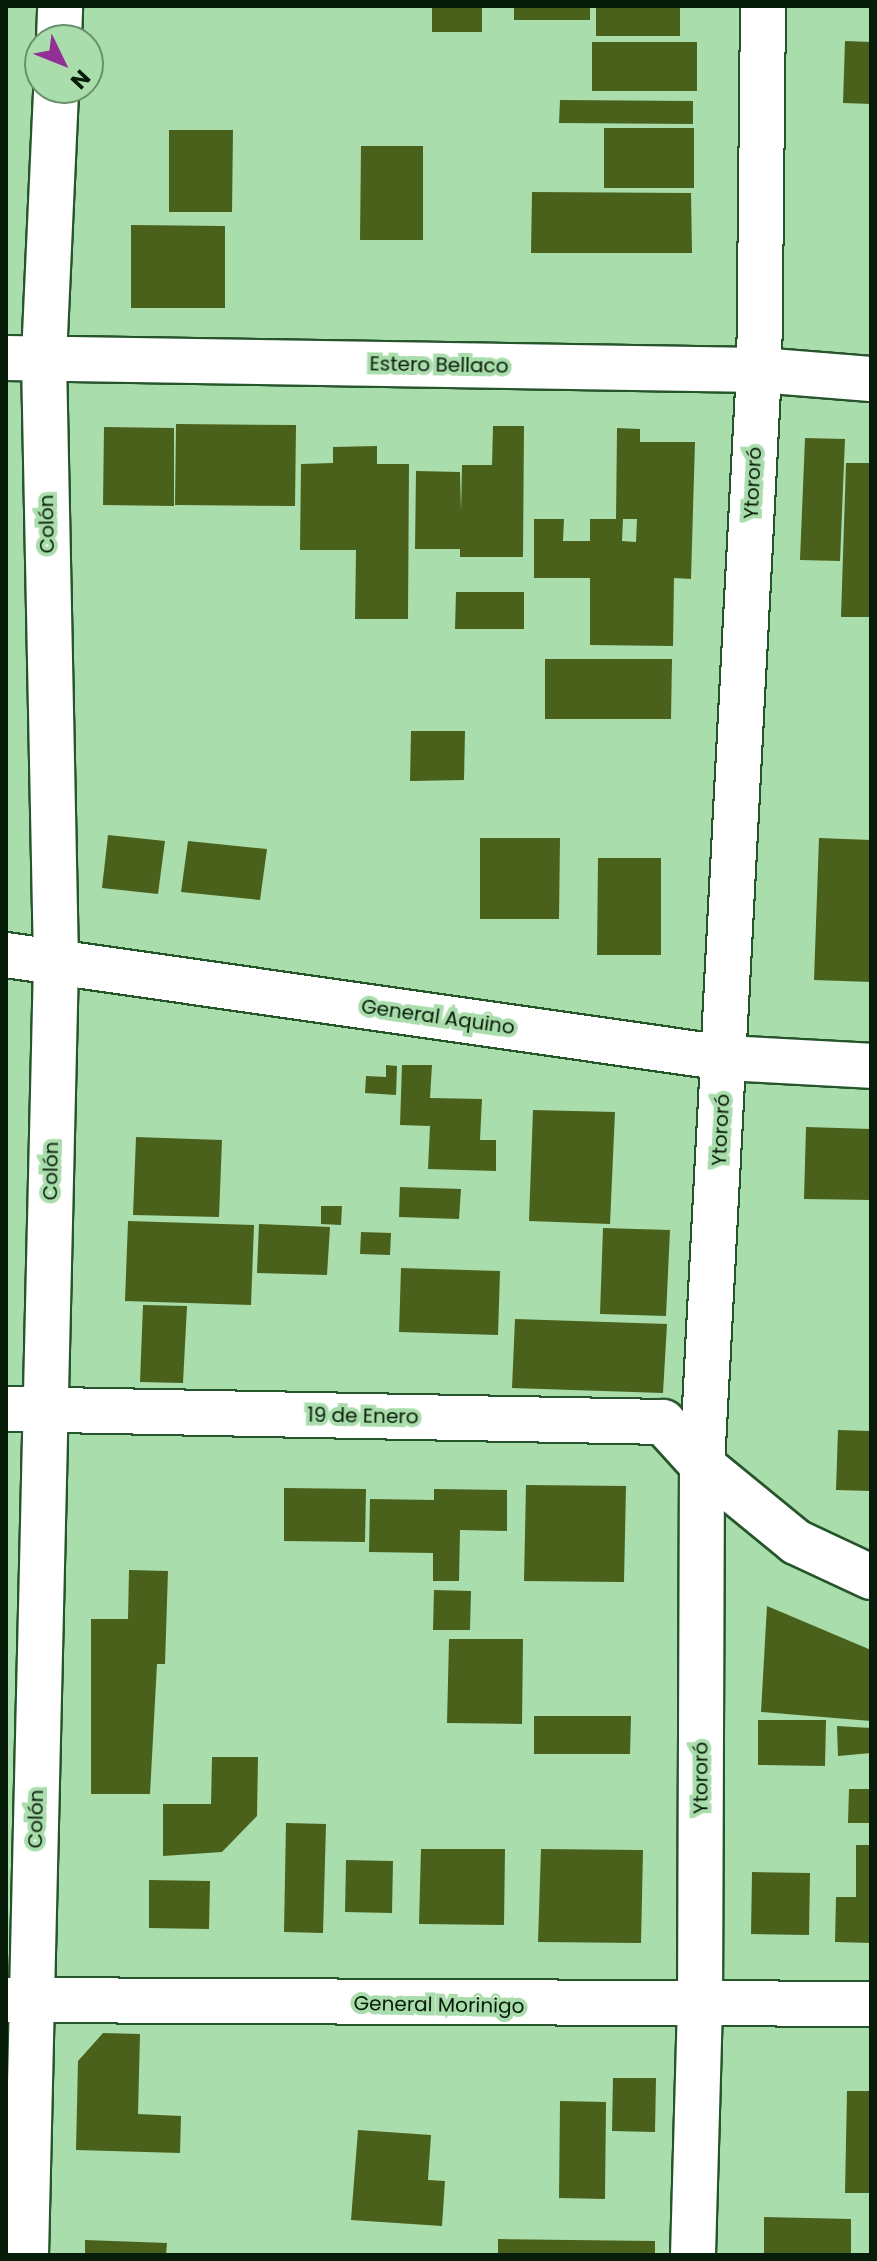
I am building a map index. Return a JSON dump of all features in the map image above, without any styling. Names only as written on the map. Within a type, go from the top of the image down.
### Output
[{"type":"street","name":"Ytororó","points":[[693,2255],[700,2007],[702,1465],[759,370],[763,6]]},
{"type":"street","name":"Colón","points":[[26,2255],[19,2000],[26,1409],[56,962],[25,357],[54,104]]},
{"type":"street","name":"Estero Bellaco","points":[[25,357],[759,370],[871,379]]},
{"type":"street","name":"General Aquino","points":[[6,955],[725,1058],[871,1066]]},
{"type":"street","name":"19 de Enero","points":[[26,1409],[663,1422],[702,1465],[796,1542],[871,1577]]},
{"type":"street","name":"General Morinigo","points":[[19,2000],[700,2007],[871,2004]]},
{"type":"building","points":[[432,6],[482,6],[482,32],[432,32]]},
{"type":"building","points":[[514,6],[590,6],[590,20],[514,20]]},
{"type":"building","points":[[596,6],[680,6],[680,36],[596,36]]},
{"type":"building","points":[[845,41],[871,42],[871,104],[843,103]]},
{"type":"building","points":[[592,42],[697,42],[697,91],[592,91]]},
{"type":"building","points":[[560,100],[693,101],[693,124],[559,123]]},
{"type":"building","points":[[604,128],[694,128],[694,188],[604,188]]},
{"type":"building","points":[[169,130],[233,130],[232,212],[169,212]]},
{"type":"building","points":[[361,146],[423,146],[423,240],[360,240]]},
{"type":"building","points":[[532,192],[691,193],[692,253],[531,253]]},
{"type":"building","points":[[131,225],[225,226],[225,308],[131,308]]},
{"type":"building","points":[[176,424],[296,425],[295,506],[175,505]]},
{"type":"building","points":[[493,426],[524,426],[523,557],[460,557],[460,549],[415,549],[416,471],[460,472],[461,512],[462,465],[492,465]]},
{"type":"building","points":[[104,427],[174,428],[174,506],[103,505]]},
{"type":"building","points":[[617,428],[640,429],[640,442],[695,442],[691,579],[674,578],[673,646],[590,645],[590,578],[534,578],[534,519],[564,519],[563,541],[590,541],[590,519],[616,519]],"holes":[[[623,519],[637,519],[636,542],[622,541]]]},
{"type":"building","points":[[805,438],[845,439],[840,561],[800,560]]},
{"type":"building","points":[[377,446],[377,464],[409,464],[408,619],[355,619],[356,550],[300,550],[301,464],[333,463],[333,447]]},
{"type":"building","points":[[846,463],[871,463],[871,617],[841,617]]},
{"type":"building","points":[[456,592],[524,592],[524,629],[455,629]]},
{"type":"building","points":[[545,659],[672,659],[671,719],[545,719]]},
{"type":"building","points":[[411,731],[465,731],[464,780],[410,781]]},
{"type":"building","points":[[108,835],[165,841],[158,894],[102,888]]},
{"type":"building","points":[[480,838],[560,838],[559,919],[480,919]]},
{"type":"building","points":[[819,838],[871,840],[871,982],[814,980]]},
{"type":"building","points":[[188,841],[267,849],[260,900],[181,892]]},
{"type":"building","points":[[598,858],[661,858],[661,955],[597,955]]},
{"type":"building","points":[[386,1065],[397,1066],[396,1095],[365,1093],[366,1076],[386,1077]]},
{"type":"building","points":[[402,1065],[432,1065],[430,1098],[482,1099],[480,1140],[496,1140],[496,1171],[428,1169],[430,1126],[400,1125]]},
{"type":"building","points":[[533,1110],[615,1112],[610,1224],[529,1221]]},
{"type":"building","points":[[806,1127],[871,1129],[871,1200],[804,1199]]},
{"type":"building","points":[[136,1137],[222,1140],[219,1217],[133,1215]]},
{"type":"building","points":[[400,1187],[461,1189],[459,1219],[399,1217]]},
{"type":"building","points":[[321,1206],[342,1206],[341,1225],[321,1224]]},
{"type":"building","points":[[128,1221],[254,1225],[251,1305],[125,1301]]},
{"type":"building","points":[[259,1224],[330,1227],[327,1275],[257,1273]]},
{"type":"building","points":[[603,1228],[670,1230],[666,1316],[600,1314]]},
{"type":"building","points":[[361,1232],[391,1233],[390,1255],[360,1254]]},
{"type":"building","points":[[401,1268],[500,1271],[498,1335],[399,1332]]},
{"type":"building","points":[[143,1305],[187,1306],[183,1383],[140,1382]]},
{"type":"building","points":[[515,1319],[667,1324],[663,1393],[512,1388]]},
{"type":"building","points":[[838,1430],[871,1431],[871,1491],[836,1490]]},
{"type":"building","points":[[526,1485],[626,1486],[624,1582],[524,1581]]},
{"type":"building","points":[[284,1488],[366,1489],[365,1542],[284,1541]]},
{"type":"building","points":[[434,1489],[507,1490],[507,1531],[460,1530],[459,1581],[433,1581],[433,1553],[369,1552],[370,1499],[434,1500]]},
{"type":"building","points":[[129,1570],[168,1571],[165,1664],[157,1664],[150,1794],[91,1794],[91,1619],[128,1619]]},
{"type":"building","points":[[434,1590],[471,1591],[470,1630],[433,1630]]},
{"type":"building","points":[[767,1606],[871,1650],[871,1721],[761,1712]]},
{"type":"building","points":[[449,1639],[523,1639],[522,1724],[447,1723]]},
{"type":"building","points":[[534,1716],[631,1716],[630,1754],[534,1754]]},
{"type":"building","points":[[758,1720],[826,1720],[825,1766],[758,1765]]},
{"type":"building","points":[[837,1726],[871,1728],[871,1753],[838,1756]]},
{"type":"building","points":[[212,1757],[258,1757],[257,1816],[222,1852],[163,1856],[163,1804],[211,1804]]},
{"type":"building","points":[[849,1789],[871,1789],[871,1823],[848,1823]]},
{"type":"building","points":[[286,1823],[326,1824],[323,1933],[284,1932]]},
{"type":"building","points":[[856,1845],[871,1845],[871,1943],[835,1942],[836,1897],[856,1897]]},
{"type":"building","points":[[421,1849],[505,1849],[504,1925],[419,1924]]},
{"type":"building","points":[[541,1849],[643,1850],[641,1943],[538,1942]]},
{"type":"building","points":[[346,1860],[393,1861],[392,1913],[345,1912]]},
{"type":"building","points":[[752,1872],[810,1873],[809,1935],[751,1934]]},
{"type":"building","points":[[149,1880],[210,1881],[209,1929],[149,1928]]},
{"type":"building","points":[[103,2033],[140,2034],[138,2114],[181,2116],[180,2153],[76,2150],[78,2061]]},
{"type":"building","points":[[613,2078],[656,2078],[655,2132],[612,2131]]},
{"type":"building","points":[[847,2091],[871,2091],[871,2193],[845,2193]]},
{"type":"building","points":[[560,2101],[606,2102],[605,2199],[559,2198]]},
{"type":"building","points":[[358,2130],[431,2135],[428,2180],[445,2181],[442,2226],[351,2220]]},
{"type":"building","points":[[764,2217],[851,2219],[851,2255],[764,2255]]},
{"type":"building","points":[[498,2239],[655,2241],[655,2255],[498,2255]]},
{"type":"building","points":[[85,2240],[167,2243],[166,2255],[85,2255]]}]
